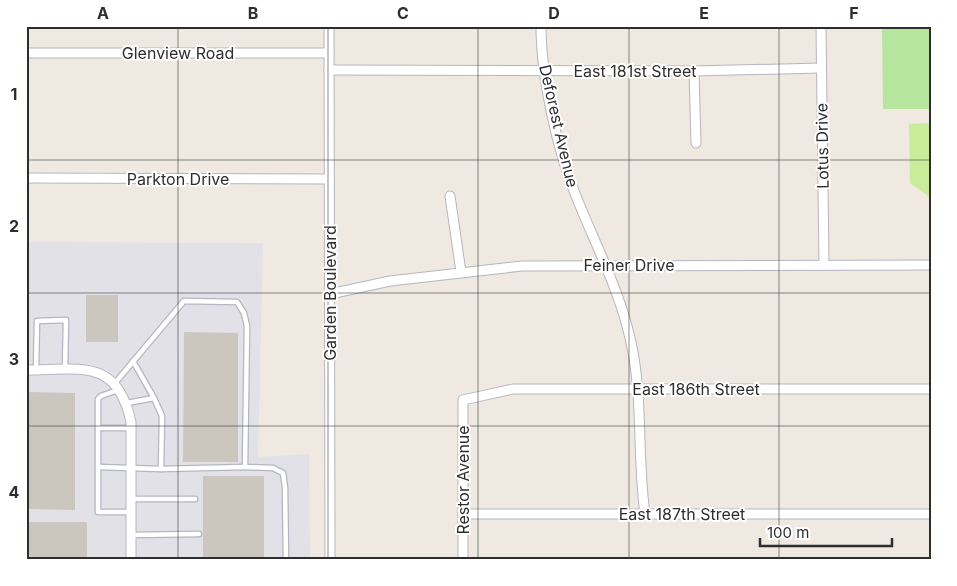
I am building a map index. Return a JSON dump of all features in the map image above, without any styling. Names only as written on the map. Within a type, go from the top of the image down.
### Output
[{"type":"street","name":"Garden Boulevard","points":[[329,26],[330,560]]},
{"type":"street","name":"Deforest Avenue","points":[[541,26],[545,70],[564,162],[575,194],[606,265],[627,326],[639,389],[645,514]]},
{"type":"street","name":"Lotus Drive","points":[[821,26],[824,265]]},
{"type":"street","name":"Glenview Road","points":[[26,53],[329,53]]},
{"type":"street","name":"East 181st Street","points":[[329,70],[694,71],[821,68]]},
{"type":"street","points":[[694,71],[696,143]]},
{"type":"street","name":"Parkton Drive","points":[[26,178],[329,179]]},
{"type":"street","points":[[450,196],[461,272]]},
{"type":"street","name":"Feiner Drive","points":[[330,294],[390,281],[522,266],[931,265]]},
{"type":"street","points":[[26,370],[89,370],[107,376],[117,386],[127,403],[131,428],[131,560]]},
{"type":"street","name":"East 186th Street","points":[[463,400],[513,389],[931,389]]},
{"type":"street","name":"Restor Avenue","points":[[463,400],[463,560]]},
{"type":"street","name":"East 187th Street","points":[[463,514],[931,514]]},
{"type":"lane","points":[[131,512],[98,512],[98,399],[117,386],[133,361],[184,301],[237,302],[244,313],[247,326],[246,467]]},
{"type":"lane","points":[[36,370],[37,321],[66,320],[65,370]]},
{"type":"lane","points":[[133,361],[162,416],[161,468]]},
{"type":"lane","points":[[127,403],[154,398]]},
{"type":"lane","points":[[98,428],[131,428]]},
{"type":"lane","points":[[98,467],[273,468],[283,473],[285,486],[286,560]]},
{"type":"lane","points":[[131,499],[195,499]]},
{"type":"lane","points":[[131,535],[199,534]]},
{"type":"shaded area","points":[[26,242],[263,243],[258,457],[309,454],[310,560],[26,560]]},
{"type":"green space","points":[[882,26],[931,26],[931,109],[883,109]]},
{"type":"green space","points":[[931,123],[931,198],[910,183],[909,124]]},
{"type":"building","points":[[86,295],[118,295],[118,342],[86,342]]},
{"type":"building","points":[[184,332],[238,333],[238,462],[183,462]]},
{"type":"building","points":[[26,392],[75,393],[75,510],[26,509]]},
{"type":"building","points":[[203,476],[264,476],[264,560],[203,560]]},
{"type":"building","points":[[26,522],[87,522],[87,560],[26,560]]}]
